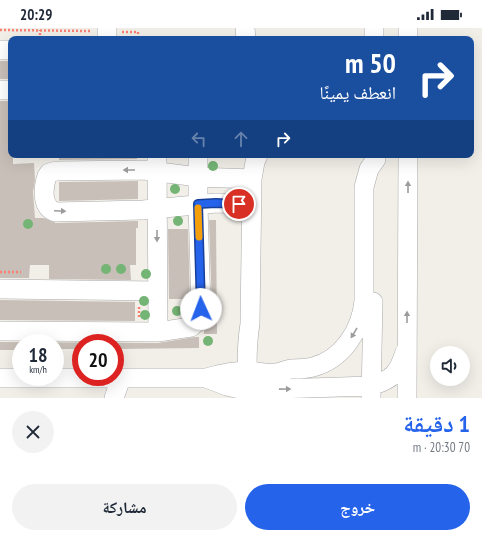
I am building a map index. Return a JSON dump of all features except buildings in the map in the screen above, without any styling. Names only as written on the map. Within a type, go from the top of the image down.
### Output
[{"type":"street","points":[[0,331],[158,332],[191,327],[199,320],[201,314],[198,158]]},
{"type":"street","points":[[248,158],[252,179]]},
{"type":"street","points":[[257,158],[252,179],[248,371],[252,382],[258,389]]},
{"type":"street","points":[[124,378],[206,378],[248,371],[276,373],[314,366],[331,358],[342,349],[353,336],[359,325],[362,313],[364,301],[365,181],[369,169],[375,158]]},
{"type":"street","points":[[371,392],[376,158]]},
{"type":"street","points":[[407,398],[408,158]]},
{"type":"street","points":[[157,164],[158,332]]},
{"type":"street","points":[[251,204],[216,203],[157,209],[56,212],[49,209],[45,202],[46,180],[49,173],[52,171],[144,170],[157,164],[198,177],[252,179]]},
{"type":"street","points":[[0,289],[158,291]]},
{"type":"street","points":[[250,324],[255,334],[255,347],[258,354],[264,361],[272,365],[278,365],[291,370]]},
{"type":"street","points":[[206,378],[236,389],[308,388],[371,392],[390,379],[401,364],[407,346]]},
{"type":"street","points":[[0,378],[72,378]]},
{"type":"street","points":[[114,398],[118,386]]},
{"type":"street","points":[[308,388],[331,398]]},
{"type":"path","points":[[0,30],[83,29],[107,33],[138,32],[138,36]]},
{"type":"path","points":[[40,30],[40,36]]},
{"type":"slow traffic","points":[[198,208],[199,237]]},
{"type":"route","points":[[201,309],[198,204],[239,204]]}]
